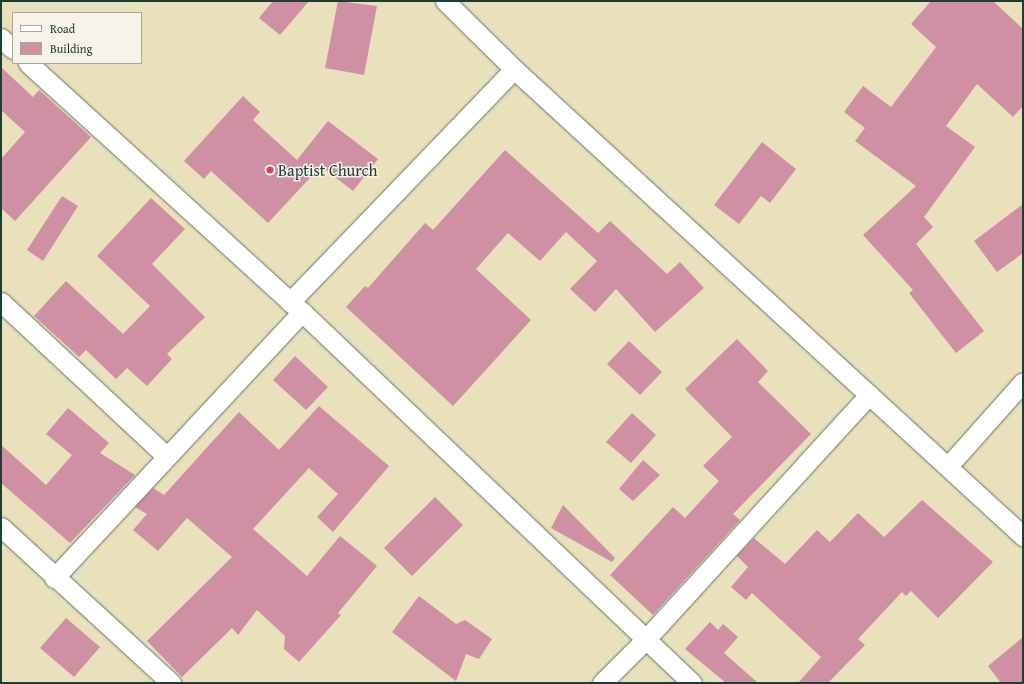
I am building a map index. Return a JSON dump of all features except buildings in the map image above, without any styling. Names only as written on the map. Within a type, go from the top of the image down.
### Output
[{"type":"street","points":[[445,1],[514,69],[869,394],[949,465],[1023,536]]},
{"type":"street","points":[[1,38],[12,48]]},
{"type":"street","points":[[29,64],[296,307],[692,683]]},
{"type":"street","points":[[54,578],[296,307],[514,69]]},
{"type":"street","points":[[1,302],[165,455]]},
{"type":"street","points":[[949,465],[1023,382]]},
{"type":"street","points":[[602,683],[646,639],[869,394]]},
{"type":"street","points":[[1,527],[54,578],[171,683]]},
{"type":"place","name":"Baptist Church","points":[[270,170]]}]
